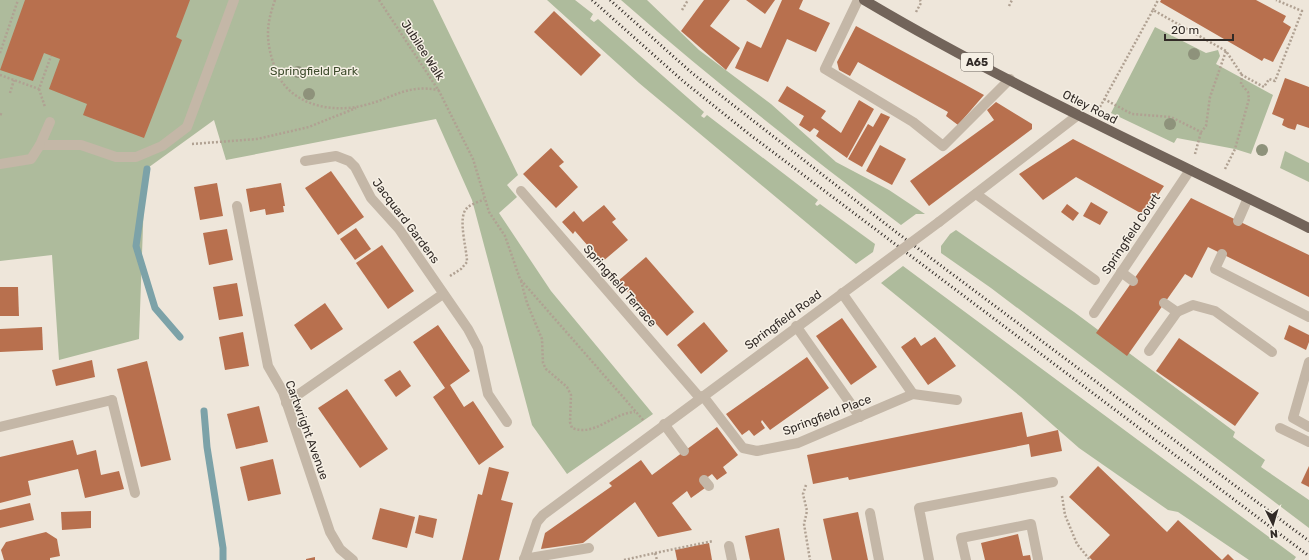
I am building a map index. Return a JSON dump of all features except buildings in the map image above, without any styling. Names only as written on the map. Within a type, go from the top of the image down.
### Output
[{"type":"main road","name":"Otley Road","points":[[864,0],[908,26],[1078,115],[1309,228]]},
{"type":"street","points":[[40,145],[81,145],[116,157],[136,157],[162,146],[187,127],[234,0]]},
{"type":"street","points":[[858,0],[825,69],[912,122],[944,146],[1010,79]]},
{"type":"street","name":"Springfield Road","points":[[524,559],[537,522],[543,515],[796,326],[939,222],[1078,115]]},
{"type":"street","points":[[0,164],[31,159],[40,145],[50,122]]},
{"type":"street","name":"Jacquard Gardens","points":[[305,161],[336,156],[352,164],[371,198],[399,229],[468,329],[478,348],[488,394],[507,422]]},
{"type":"street","name":"Springfield Court","points":[[1094,313],[1190,170]]},
{"type":"street","name":"Springfield Terrace","points":[[521,191],[702,397]]},
{"type":"street","points":[[976,194],[1095,280]]},
{"type":"street","points":[[1238,221],[1248,198]]},
{"type":"street","name":"Cartwright Avenue","points":[[237,206],[268,366],[283,392],[330,532],[340,549],[353,560]]},
{"type":"street","points":[[1222,254],[1215,269],[1309,317]]},
{"type":"street","points":[[1121,272],[1133,281]]},
{"type":"street","points":[[842,293],[913,394],[957,400]]},
{"type":"street","points":[[286,403],[443,294]]},
{"type":"street","points":[[1164,303],[1177,312]]},
{"type":"street","points":[[1150,350],[1177,312],[1193,305],[1215,311],[1272,352]]},
{"type":"street","points":[[796,326],[860,417]]},
{"type":"street","points":[[1309,362],[1293,418],[1309,427]]},
{"type":"street","name":"Springfield Place","points":[[702,397],[743,448],[758,451],[798,443],[913,394]]},
{"type":"street","points":[[0,427],[112,400],[135,494]]},
{"type":"street","points":[[664,424],[684,452]]},
{"type":"street","points":[[1280,428],[1309,442]]},
{"type":"street","points":[[930,560],[919,508],[1054,482]]},
{"type":"street","points":[[870,513],[879,560]]},
{"type":"street","points":[[966,560],[961,538],[1031,524],[1038,559]]},
{"type":"street","points":[[729,546],[732,560]]},
{"type":"street","points":[[524,559],[589,548]]},
{"type":"path","points":[[0,53],[18,0]]},
{"type":"path","points":[[275,0],[269,16],[267,36],[269,52],[280,81],[291,93],[304,101],[337,108],[358,107]]},
{"type":"path","name":"Jubilee Walk","points":[[379,0],[439,91],[473,159],[489,212],[505,236],[527,303],[542,338],[543,363],[548,372],[567,387],[571,395],[570,422],[572,428],[589,430],[623,414],[635,412]]},
{"type":"path","points":[[682,10],[688,0]]},
{"type":"path","points":[[1009,6],[1012,0]]},
{"type":"path","points":[[1107,92],[1158,0]]},
{"type":"path","points":[[1153,10],[1226,50],[1242,75],[1264,87],[1269,79],[1275,82],[1302,11],[1276,0]]},
{"type":"path","points":[[1198,142],[1201,132],[1206,126],[1210,97],[1226,50]]},
{"type":"path","points":[[0,75],[39,89],[51,56]]},
{"type":"path","points":[[1217,184],[1235,149],[1249,99],[1248,92],[1241,84],[1242,75]]},
{"type":"path","points":[[10,92],[14,80]]},
{"type":"path","points":[[220,143],[257,139],[309,127],[358,107],[414,88],[426,88],[439,91]]},
{"type":"path","points":[[1104,99],[1132,114],[1171,118],[1201,132]]},
{"type":"path","points":[[436,284],[465,265],[467,255],[462,216],[468,208],[484,199]]},
{"type":"path","points":[[520,279],[653,432]]},
{"type":"path","points":[[1054,482],[1063,499],[1065,515],[1077,544],[1090,560]]},
{"type":"path","points":[[806,485],[803,494],[807,511],[804,524],[810,560]]},
{"type":"path","points":[[624,560],[727,538],[729,546]]},
{"type":"path","points":[[655,553],[657,560]]},
{"type":"green space","name":"Springfield Park","points":[[0,0],[433,0],[518,175],[507,185],[517,197],[499,213],[551,291],[653,414],[567,474],[532,425],[472,200],[436,119],[226,160],[214,120],[145,170],[139,339],[59,360],[52,255],[0,261]]},
{"type":"green space","points":[[547,0],[575,0],[593,14],[590,19],[594,22],[598,19],[704,112],[701,116],[704,118],[707,115],[818,200],[815,204],[817,206],[820,204],[875,244],[873,252],[856,264],[639,83]]},
{"type":"green space","points":[[621,0],[647,0],[699,50],[771,104],[836,162],[889,190],[925,214],[916,214],[901,225],[829,171],[759,115]]},
{"type":"green space","points":[[1155,27],[1206,53],[1218,50],[1220,56],[1216,64],[1273,95],[1251,154],[1235,149],[1177,138],[1174,143],[1111,113]]},
{"type":"green space","points":[[1285,151],[1309,163],[1309,182],[1280,168]]},
{"type":"green space","points":[[956,230],[1074,312],[1235,432],[1233,437],[1265,460],[1261,467],[1309,500],[1309,528],[991,288],[941,253],[941,246],[950,234]]},
{"type":"green space","points":[[903,266],[1296,557],[1294,560],[1249,560],[1178,512],[1168,510],[1079,448],[1021,397],[881,283]]},
{"type":"waterway","points":[[147,169],[136,246],[155,308],[180,337]]},
{"type":"waterway","points":[[204,411],[207,447],[223,548],[223,560]]},
{"type":"railway","points":[[592,0],[683,81],[749,134],[1309,556]]},
{"type":"railway","points":[[610,0],[692,73],[896,232],[1309,541]]}]
